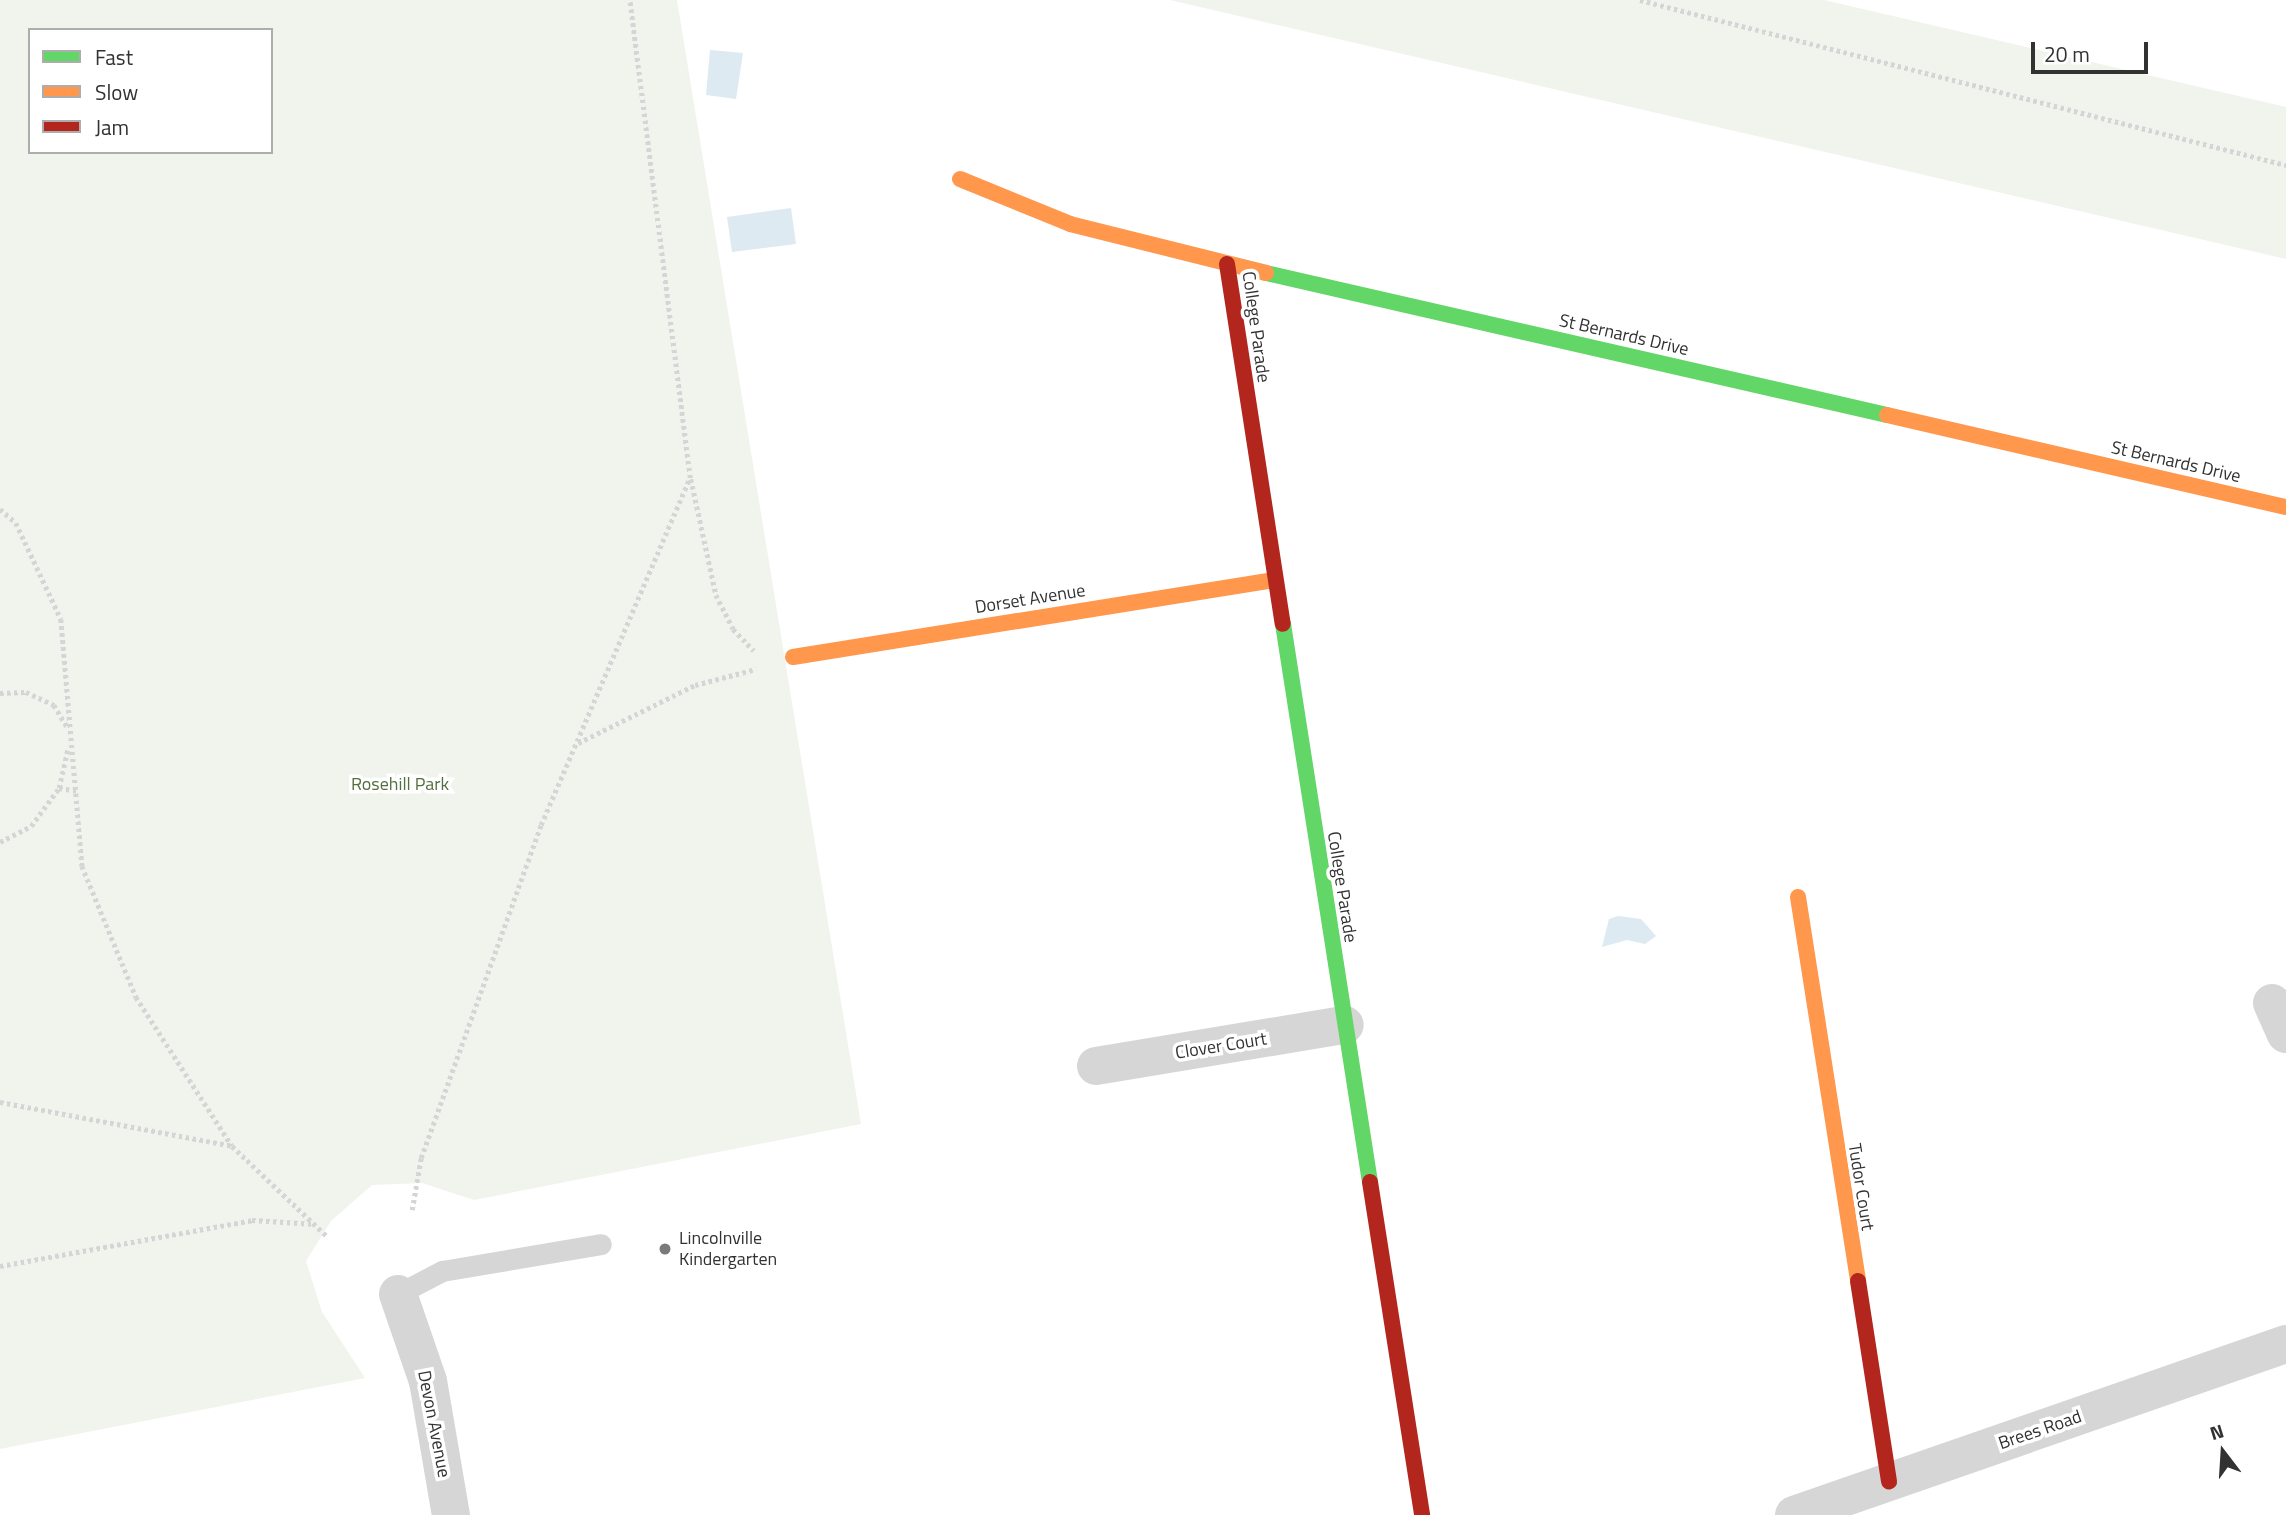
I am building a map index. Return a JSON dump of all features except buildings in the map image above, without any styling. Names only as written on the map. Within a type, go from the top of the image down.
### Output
[{"type":"street","name":"St Bernards Drive","points":[[960,179],[1070,224],[1227,264],[2286,507]]},
{"type":"street","name":"College Parade","points":[[1227,264],[1273,580],[1422,1515]]},
{"type":"street","name":"Dorset Avenue","points":[[793,657],[1273,580]]},
{"type":"street","name":"Tudor Court","points":[[1798,897],[1889,1482]]},
{"type":"street","name":"Clover Court","points":[[1097,1066],[1345,1025]]},
{"type":"street","name":"Devon Avenue","points":[[398,1294],[428,1381],[451,1515]]},
{"type":"street","name":"Brees Road","points":[[1794,1515],[2286,1344]]},
{"type":"lane","points":[[398,1294],[442,1271],[601,1244]]},
{"type":"path","points":[[630,0],[691,478],[716,594],[733,629],[756,652],[767,654]]},
{"type":"path","points":[[1640,0],[2286,165]]},
{"type":"path","points":[[412,1210],[421,1158],[541,825],[691,478]]},
{"type":"path","points":[[0,509],[16,523],[61,619],[67,727],[77,791],[82,866],[136,997],[232,1146],[327,1236]]},
{"type":"path","points":[[577,743],[695,685],[771,665]]},
{"type":"path","points":[[0,693],[26,692],[54,705],[67,727]]},
{"type":"path","points":[[0,842],[31,826],[59,788],[69,744]]},
{"type":"path","points":[[59,788],[77,791]]},
{"type":"path","points":[[0,1102],[232,1146]]},
{"type":"path","points":[[0,1266],[252,1220],[315,1224]]},
{"type":"green space","name":"Rosehill Park","points":[[0,0],[677,0],[861,1124],[474,1200],[422,1183],[372,1185],[331,1221],[306,1261],[322,1312],[365,1378],[0,1449]]},
{"type":"green space","points":[[1170,0],[1824,0],[2286,107],[2286,259]]},
{"type":"shaded area","points":[[710,50],[743,53],[736,99],[706,95]]},
{"type":"shaded area","points":[[791,208],[796,244],[732,252],[727,217]]},
{"type":"shaded area","points":[[1618,916],[1641,919],[1656,936],[1645,944],[1627,940],[1602,947],[1609,919]]},
{"type":"traffic: fast","points":[[1266,273],[1887,415]]},
{"type":"traffic: fast","points":[[1283,624],[1370,1182]]},
{"type":"traffic: slow","points":[[960,179],[1070,224],[1266,273]]},
{"type":"traffic: slow","points":[[1887,415],[2286,507]]},
{"type":"traffic: slow","points":[[793,657],[1273,580]]},
{"type":"traffic: slow","points":[[1798,897],[1858,1281]]},
{"type":"traffic: jam","points":[[1227,264],[1283,624]]},
{"type":"traffic: jam","points":[[1370,1182],[1422,1515]]},
{"type":"traffic: jam","points":[[1858,1281],[1889,1482]]},
{"type":"place","name":"Lincolnville Kindergarten","points":[[665,1249]]}]
